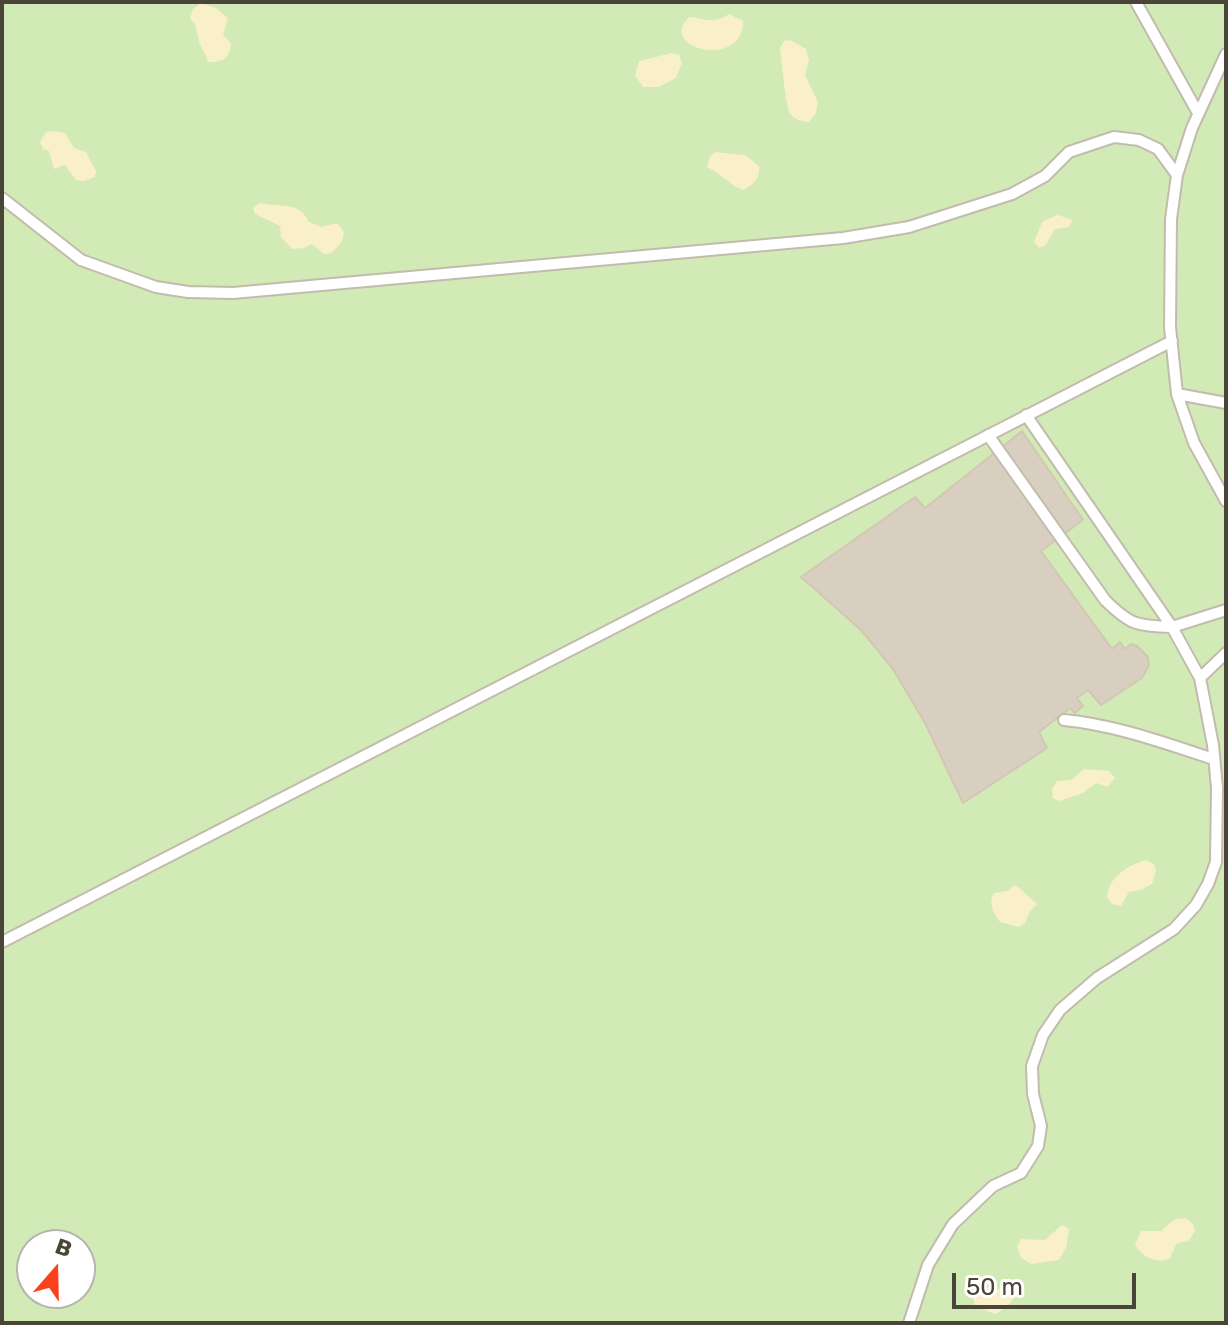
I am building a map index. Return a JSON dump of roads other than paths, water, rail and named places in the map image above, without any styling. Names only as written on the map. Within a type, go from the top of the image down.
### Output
[{"type":"lane","points":[[1136,2],[1198,113]]},
{"type":"lane","points":[[1226,54],[1198,113],[1177,175],[1171,219],[1172,341],[1177,394],[1194,443],[1226,501]]},
{"type":"lane","points":[[2,198],[81,260],[156,287],[188,292],[233,293],[843,238],[909,227],[1012,194],[1045,176],[1069,152],[1114,137],[1139,140],[1158,149],[1177,175]]},
{"type":"lane","points":[[2,942],[1172,341]]},
{"type":"lane","points":[[1177,394],[1226,403]]},
{"type":"lane","points":[[909,1323],[928,1265],[953,1224],[993,1186],[1021,1173],[1038,1146],[1041,1126],[1033,1094],[1032,1066],[1043,1035],[1060,1010],[1097,978],[1174,929],[1202,895],[1216,862],[1221,792],[1200,678],[1172,627],[1026,415]]},
{"type":"lane","points":[[988,435],[1105,600],[1124,619],[1139,626],[1172,627],[1226,610]]},
{"type":"lane","points":[[1200,678],[1226,653]]},
{"type":"lane","points":[[1064,720],[1095,723],[1132,732],[1214,759]]}]
